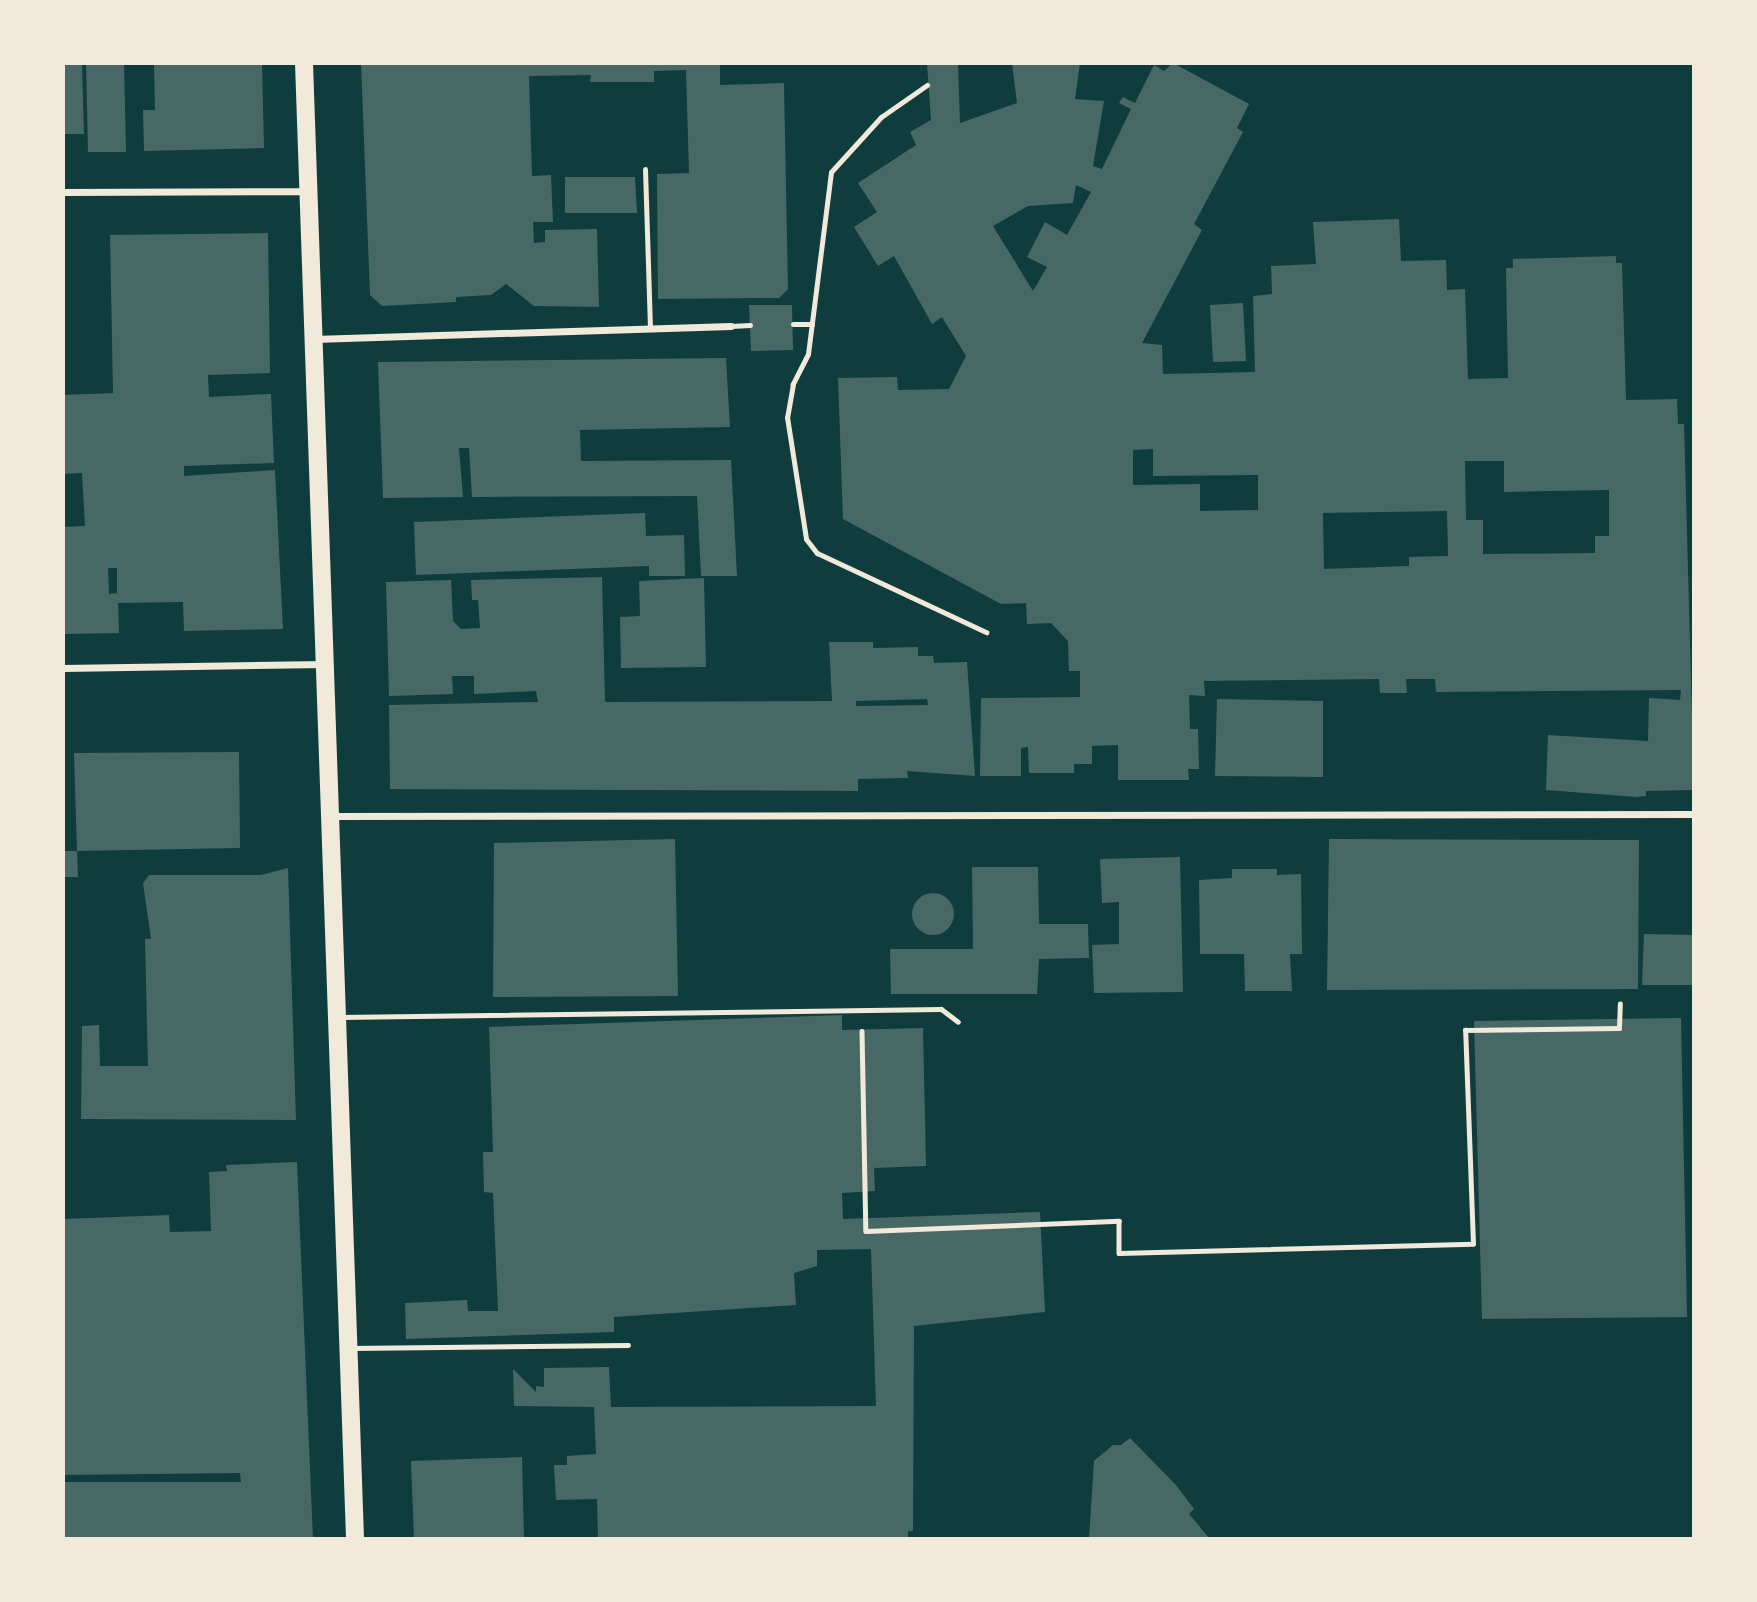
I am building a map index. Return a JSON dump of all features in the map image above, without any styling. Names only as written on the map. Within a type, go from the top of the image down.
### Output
[{"type":"main road","points":[[304,63],[355,1539]]},
{"type":"street","points":[[63,192],[309,191]]},
{"type":"street","points":[[313,339],[731,326]]},
{"type":"street","points":[[63,668],[325,664]]},
{"type":"street","points":[[330,816],[1694,814]]},
{"type":"lane","points":[[927,85],[881,117],[831,172],[824,202],[812,324],[787,417],[806,539],[817,552],[986,632]]},
{"type":"lane","points":[[645,169],[650,328]]},
{"type":"lane","points":[[793,324],[812,324]]},
{"type":"lane","points":[[731,326],[750,325]]},
{"type":"lane","points":[[337,1017],[941,1009],[958,1022]]},
{"type":"lane","points":[[348,1348],[628,1345]]},
{"type":"path","points":[[862,1009],[866,1231],[1119,1222],[1119,1253],[1473,1244],[1465,1030],[1619,1028],[1620,1004]]},
{"type":"building","points":[[63,63],[82,63],[84,134],[63,134]]},
{"type":"building","points":[[86,63],[124,63],[126,152],[88,152]]},
{"type":"building","points":[[154,63],[262,63],[264,148],[144,151],[143,110],[155,110]]},
{"type":"building","points":[[361,63],[720,63],[720,85],[784,83],[788,289],[779,298],[658,299],[657,174],[689,173],[686,70],[654,71],[654,82],[590,82],[591,75],[529,76],[532,176],[551,175],[553,222],[533,222],[534,243],[545,242],[545,230],[597,229],[599,307],[534,306],[506,284],[491,295],[456,297],[456,302],[382,306],[370,295]]},
{"type":"building","points":[[927,63],[958,63],[960,123],[1017,103],[1012,63],[1080,63],[1075,99],[1104,101],[1093,166],[1102,169],[1131,109],[1119,103],[1123,97],[1135,103],[1154,65],[1164,71],[1173,63],[1249,104],[1237,128],[1243,132],[1194,224],[1202,230],[1142,343],[1162,345],[1163,374],[1255,372],[1253,296],[1272,294],[1271,266],[1316,264],[1313,222],[1399,219],[1401,261],[1446,260],[1447,290],[1465,289],[1468,379],[1508,378],[1506,268],[1513,268],[1513,259],[1616,256],[1616,263],[1622,263],[1626,400],[1677,399],[1678,424],[1684,424],[1694,790],[1646,791],[1646,796],[1636,797],[1546,790],[1548,735],[1648,741],[1649,698],[1680,700],[1681,690],[1436,692],[1435,679],[1406,679],[1407,693],[1380,693],[1379,679],[1204,681],[1205,696],[1189,695],[1190,729],[1198,729],[1199,769],[1188,769],[1189,780],[1118,780],[1118,745],[1092,746],[1092,764],[1074,764],[1074,773],[1029,773],[1028,747],[1021,748],[1021,776],[980,776],[981,698],[1080,697],[1080,671],[1069,671],[1068,641],[1051,623],[1027,624],[1026,603],[1001,604],[843,519],[838,378],[897,377],[898,390],[949,389],[966,356],[942,317],[932,324],[894,256],[878,266],[854,227],[877,212],[858,183],[916,145],[910,132],[931,120]],"holes":[[[1076,185],[1091,192],[1067,235],[1045,222],[1027,257],[1047,267],[1033,291],[993,226],[1028,206],[1073,203]],[[1153,449],[1153,476],[1258,475],[1258,510],[1200,511],[1200,484],[1133,485],[1133,450]],[[1465,461],[1504,461],[1504,492],[1609,490],[1609,536],[1595,536],[1595,553],[1483,554],[1483,520],[1466,520]],[[1447,511],[1448,556],[1409,557],[1409,566],[1324,569],[1323,513]]]},
{"type":"building","points":[[565,177],[635,177],[637,213],[565,213]]},
{"type":"building","points":[[268,233],[270,373],[208,375],[209,397],[271,394],[274,463],[184,466],[184,476],[275,470],[283,629],[184,631],[183,602],[118,603],[119,633],[63,634],[63,527],[85,526],[82,473],[63,474],[63,395],[113,393],[110,235]],"holes":[[[108,568],[117,568],[117,593],[109,594]]]},
{"type":"building","points":[[1243,303],[1246,361],[1213,362],[1210,305]]},
{"type":"building","points":[[749,305],[792,305],[793,350],[751,351]]},
{"type":"building","points":[[726,358],[730,427],[580,430],[581,461],[731,460],[737,576],[701,576],[697,496],[472,497],[469,448],[459,448],[463,497],[383,498],[378,362]]},
{"type":"building","points":[[645,513],[646,536],[684,535],[685,576],[649,576],[649,566],[416,575],[414,522]]},
{"type":"building","points":[[602,577],[605,702],[832,701],[829,642],[873,642],[873,648],[918,647],[918,656],[933,656],[934,663],[967,662],[975,776],[907,771],[908,778],[858,779],[858,791],[390,789],[389,705],[538,702],[536,691],[474,694],[474,676],[452,676],[453,694],[389,696],[386,582],[451,580],[453,621],[461,629],[480,628],[478,600],[472,600],[471,580]],"holes":[[[927,699],[928,705],[856,706],[856,701]]]},
{"type":"building","points":[[704,578],[706,667],[621,668],[620,617],[640,616],[639,581]]},
{"type":"building","points":[[1217,699],[1323,701],[1323,777],[1215,776]]},
{"type":"building","points":[[239,752],[240,848],[77,851],[74,753]]},
{"type":"building","points":[[675,839],[678,996],[493,997],[494,843]]},
{"type":"building","points":[[1329,839],[1639,840],[1638,989],[1327,990]]},
{"type":"building","points":[[63,851],[77,851],[78,877],[63,877]]},
{"type":"building","points":[[1180,857],[1183,992],[1094,993],[1092,945],[1119,944],[1119,902],[1102,903],[1100,859]]},
{"type":"building","points":[[972,867],[1038,867],[1039,924],[1088,924],[1089,958],[1039,959],[1037,994],[891,994],[890,949],[973,949]]},
{"type":"building","points":[[288,868],[296,1120],[81,1119],[82,1026],[99,1025],[100,1066],[148,1066],[145,939],[151,939],[143,883],[149,875],[261,875]]},
{"type":"building","points":[[1232,869],[1277,869],[1277,875],[1301,874],[1302,954],[1290,954],[1292,991],[1245,991],[1244,954],[1200,954],[1199,880],[1232,878]]},
{"type":"building","points":[[933,893],[948,899],[954,914],[948,929],[933,935],[918,929],[912,914],[918,899]]},
{"type":"building","points":[[1644,934],[1694,935],[1694,985],[1642,985]]},
{"type":"building","points":[[842,1015],[842,1030],[923,1028],[926,1166],[874,1168],[875,1191],[842,1193],[843,1219],[1040,1212],[1045,1312],[914,1326],[913,1531],[908,1531],[908,1539],[598,1539],[597,1499],[556,1500],[554,1465],[567,1465],[567,1456],[596,1454],[594,1407],[514,1406],[513,1369],[536,1392],[536,1386],[544,1387],[544,1368],[609,1367],[611,1407],[876,1406],[871,1249],[817,1250],[817,1266],[794,1273],[796,1305],[614,1317],[614,1332],[406,1339],[405,1303],[467,1300],[468,1311],[498,1311],[493,1193],[484,1192],[483,1152],[493,1152],[489,1027]]},
{"type":"building","points":[[1681,1018],[1687,1317],[1482,1319],[1474,1021]]},
{"type":"building","points":[[297,1162],[313,1539],[63,1539],[63,1482],[241,1482],[240,1473],[63,1475],[63,1219],[169,1215],[170,1232],[211,1231],[209,1172],[227,1171],[226,1165]]},
{"type":"building","points":[[1130,1438],[1176,1485],[1194,1509],[1189,1514],[1210,1539],[1089,1539],[1094,1461],[1113,1445],[1121,1445]]},
{"type":"building","points":[[522,1457],[524,1539],[414,1539],[411,1461]]}]
